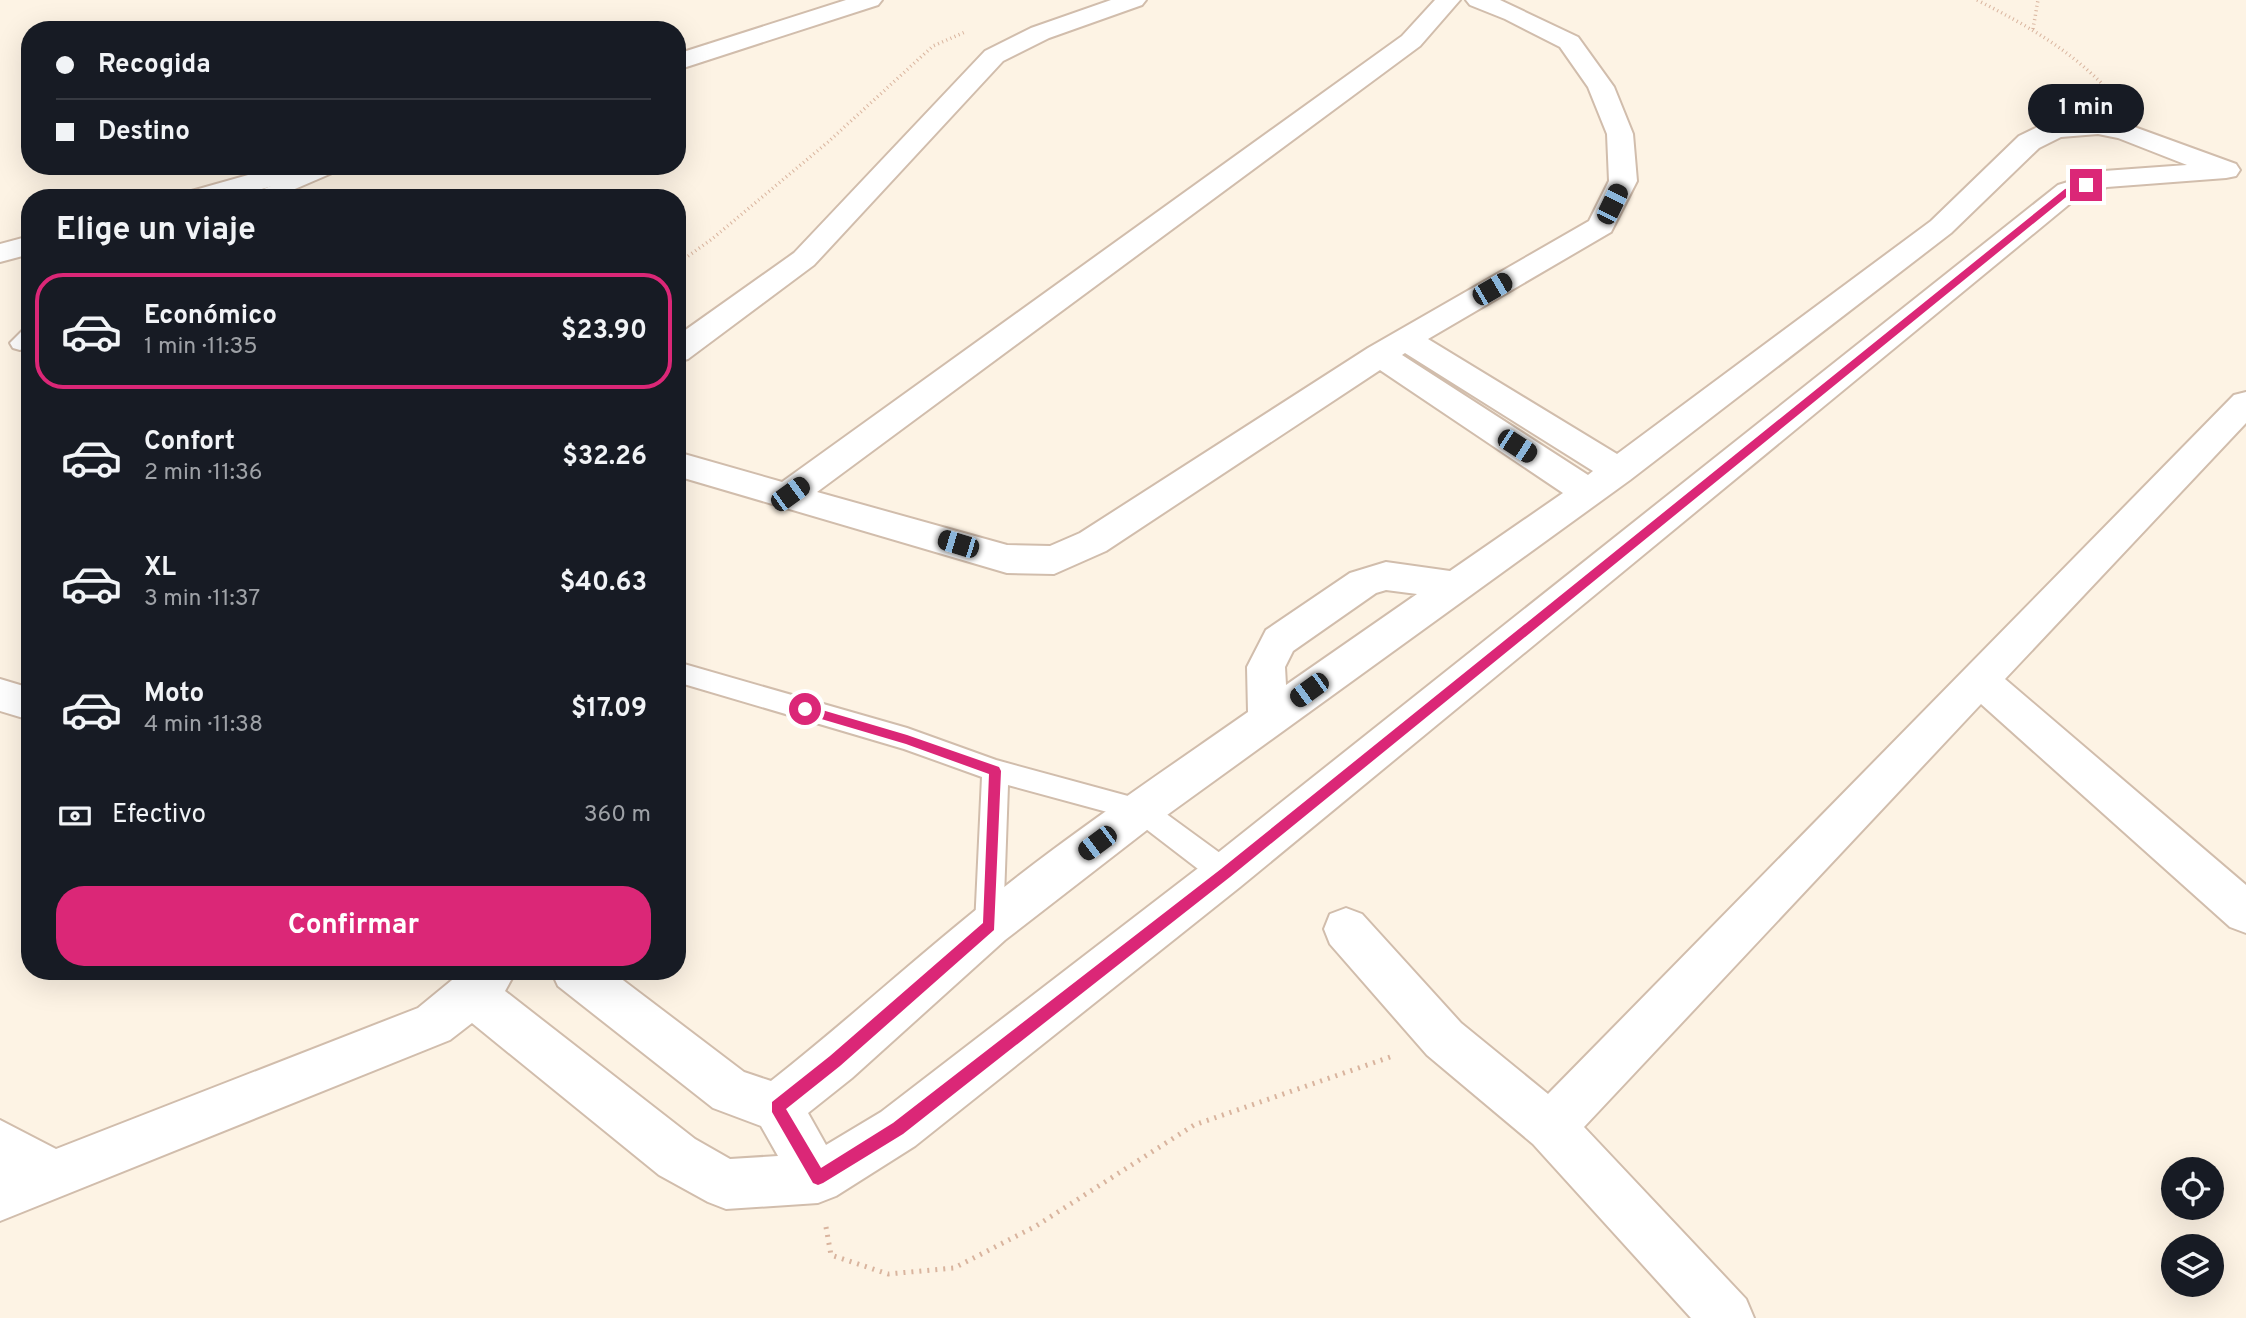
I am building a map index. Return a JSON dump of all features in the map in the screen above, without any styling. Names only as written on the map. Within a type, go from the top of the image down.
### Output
[{"type":"street","points":[[686,59],[870,0]]},
{"type":"street","points":[[686,345],[804,259],[995,57],[1051,29],[1134,0]]},
{"type":"street","points":[[790,494],[1411,41],[1448,0]]},
{"type":"street","points":[[686,466],[790,494],[1007,559],[1054,560],[1093,542],[1392,347],[1601,226],[1623,181],[1620,134],[1601,87],[1569,43],[1514,14],[1478,0]]},
{"type":"street","points":[[777,1107],[835,1061],[989,926],[1141,810],[1586,491],[1618,471],[1941,227],[2029,142],[2054,129],[2098,126],[2156,142],[2236,174]]},
{"type":"street","points":[[0,1196],[434,1024],[483,983],[677,1157],[726,1184],[818,1178],[898,1129],[1226,873],[2068,191],[2104,179],[2236,174]]},
{"type":"street","points":[[230,189],[279,175]]},
{"type":"street","points":[[0,253],[21,247]]},
{"type":"street","points":[[1392,347],[1618,471]]},
{"type":"street","points":[[1392,347],[1586,491]]},
{"type":"street","points":[[1550,1127],[2246,402]]},
{"type":"street","points":[[1268,720],[1266,667],[1279,641],[1363,583],[1386,576],[1455,586]]},
{"type":"street","points":[[1979,679],[2246,913]]},
{"type":"street","points":[[0,695],[21,701]]},
{"type":"street","points":[[1346,929],[1444,1038],[1550,1127],[1727,1318]]},
{"type":"street","points":[[586,980],[730,1091],[777,1107],[818,1178]]},
{"type":"street","points":[[0,1146],[51,1174]]},
{"type":"lane","points":[[279,189],[312,175]]},
{"type":"lane","points":[[686,675],[907,740],[995,771],[1141,810],[1226,873]]},
{"type":"lane","points":[[989,926],[995,771]]},
{"type":"path","points":[[1977,0],[2033,29],[2085,65],[2156,142]]},
{"type":"path","points":[[2033,29],[2038,0]]},
{"type":"path","points":[[686,258],[828,142],[933,46],[968,31]]},
{"type":"path","points":[[818,1178],[831,1255],[888,1274],[954,1268],[1036,1226],[1194,1125],[1444,1038]]},
{"type":"route","points":[[805,709],[907,740],[995,771],[989,926],[835,1061],[777,1107],[818,1178],[898,1129],[1226,873],[2068,191],[2086,185]]}]
